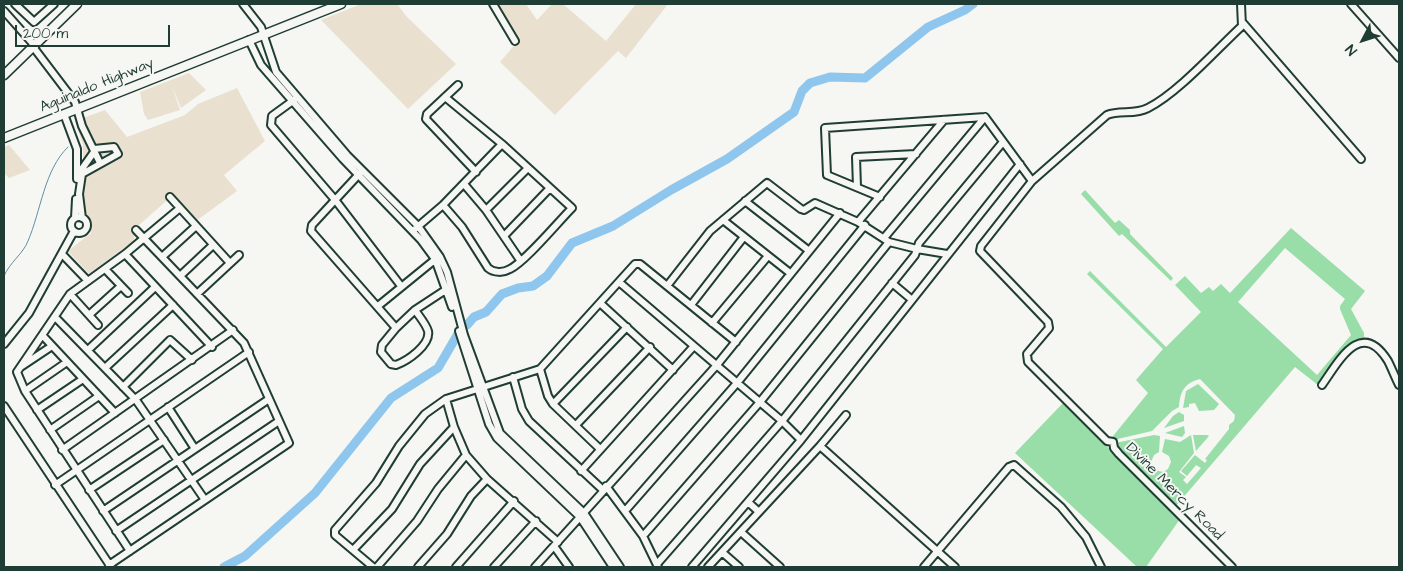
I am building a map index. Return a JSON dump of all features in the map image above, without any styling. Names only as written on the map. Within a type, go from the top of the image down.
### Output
[{"type":"main road","name":"Aguinaldo Highway","points":[[4,138],[341,4]]},
{"type":"main road","points":[[4,75],[34,47],[73,5]]},
{"type":"street","points":[[15,4],[32,22],[54,4]]},
{"type":"street","points":[[43,4],[48,9]]},
{"type":"street","points":[[243,4],[261,27],[262,35],[276,72],[294,100]]},
{"type":"street","points":[[493,4],[515,41]]},
{"type":"street","points":[[1241,4],[1243,23],[1361,159]]},
{"type":"street","points":[[1351,4],[1399,58]]},
{"type":"street","points":[[4,12],[34,47],[75,102],[82,126],[100,163]]},
{"type":"street","name":"Divine Mercy Road","points":[[1232,567],[1119,454],[1114,448],[1113,442],[1106,442],[1026,358],[1027,354],[1049,328],[1048,322],[980,251],[981,246],[1032,181],[1107,115],[1138,112],[1160,101],[1243,23]]},
{"type":"street","points":[[249,40],[261,65],[360,174],[416,228],[438,258],[480,387],[500,434],[582,515],[620,567]]},
{"type":"street","points":[[458,85],[427,114],[426,119],[476,172]]},
{"type":"street","points":[[443,205],[462,227],[492,271],[510,269],[572,208],[502,144],[445,97]]},
{"type":"street","points":[[294,100],[272,116],[271,125],[336,201],[401,286]]},
{"type":"street","points":[[4,344],[28,313],[74,232],[71,223],[75,218],[78,174],[77,149],[74,136],[64,114]]},
{"type":"street","points":[[985,117],[1032,181]]},
{"type":"street","points":[[880,196],[827,175],[826,128],[985,117]]},
{"type":"street","points":[[643,536],[760,402],[985,117]]},
{"type":"street","points":[[625,511],[737,383],[861,224],[880,196],[944,120]]},
{"type":"street","points":[[513,377],[522,409],[529,421],[581,471],[604,488],[625,511],[643,536],[657,565],[782,421],[915,255],[919,243],[1003,142]]},
{"type":"street","points":[[416,228],[443,205],[502,144]]},
{"type":"street","points":[[74,232],[81,233],[86,228],[86,221],[82,218],[79,185],[82,174],[117,155],[118,150],[114,147],[94,150],[78,174]]},
{"type":"street","points":[[856,187],[856,157],[916,154]]},
{"type":"street","points":[[692,567],[800,440],[946,254],[1020,164]]},
{"type":"street","points":[[486,210],[528,168]]},
{"type":"street","points":[[360,174],[312,225],[311,231],[396,328]]},
{"type":"street","points":[[667,286],[710,231],[767,183],[801,209],[806,209],[813,202],[840,212],[887,240],[917,250],[946,254]]},
{"type":"street","points":[[464,184],[486,210],[520,260]]},
{"type":"street","points":[[504,236],[550,188]]},
{"type":"street","points":[[170,197],[230,264]]},
{"type":"street","points":[[745,200],[808,250]]},
{"type":"street","points":[[130,551],[25,391],[18,378],[19,368],[56,318],[70,294],[125,254],[180,208]]},
{"type":"street","points":[[535,567],[604,488],[716,366],[840,212]]},
{"type":"street","points":[[75,218],[82,218]]},
{"type":"street","points":[[723,220],[743,238],[790,273]]},
{"type":"street","points":[[162,257],[196,226]]},
{"type":"street","points":[[4,406],[110,566],[289,443],[250,352],[233,330],[136,230]]},
{"type":"street","points":[[691,305],[743,238]]},
{"type":"street","points":[[180,276],[213,245]]},
{"type":"street","points":[[62,254],[88,282]]},
{"type":"street","points":[[125,254],[212,347]]},
{"type":"street","points":[[197,294],[239,255]]},
{"type":"street","points":[[712,322],[768,256]]},
{"type":"street","points":[[378,306],[438,258]]},
{"type":"street","points":[[466,455],[438,489],[417,520],[375,567],[335,535],[336,526],[376,483],[418,421],[446,399],[540,368],[635,264],[640,264],[736,342]]},
{"type":"street","points":[[105,269],[128,294]]},
{"type":"street","points":[[619,282],[782,421],[800,440]]},
{"type":"street","points":[[892,283],[911,299]]},
{"type":"street","points":[[88,315],[121,286]]},
{"type":"street","points":[[88,350],[155,287]]},
{"type":"street","points":[[415,310],[428,332],[428,337],[412,356],[396,365],[391,364],[382,352],[382,345],[415,310],[449,287]]},
{"type":"street","points":[[70,294],[98,325]]},
{"type":"street","points":[[600,303],[650,347],[672,370]]},
{"type":"street","points":[[105,368],[173,305]]},
{"type":"street","points":[[56,318],[136,400],[205,500]]},
{"type":"street","points":[[554,404],[627,327]]},
{"type":"street","points":[[62,450],[212,347],[233,330]]},
{"type":"street","points":[[43,336],[115,413]]},
{"type":"street","points":[[123,386],[170,340],[192,360]]},
{"type":"street","points":[[1322,385],[1345,353],[1353,346],[1362,342],[1374,346],[1381,351],[1399,386]]},
{"type":"street","points":[[19,368],[52,346]]},
{"type":"street","points":[[581,471],[694,346]]},
{"type":"street","points":[[576,426],[650,347]]},
{"type":"street","points":[[55,485],[168,406],[250,352]]},
{"type":"street","points":[[25,391],[67,362]]},
{"type":"street","points":[[540,368],[548,396],[600,449]]},
{"type":"street","points":[[37,410],[83,379]]},
{"type":"street","points":[[50,430],[99,396]]},
{"type":"street","points":[[103,511],[269,399]]},
{"type":"street","points":[[446,399],[454,427],[466,455],[487,479],[536,521],[556,544],[569,567]]},
{"type":"street","points":[[168,406],[196,449]]},
{"type":"street","points":[[708,567],[723,553],[846,415]]},
{"type":"street","points":[[116,531],[279,421]]},
{"type":"street","points":[[353,550],[392,509],[420,464],[454,427]]},
{"type":"street","points":[[89,490],[164,440]]},
{"type":"street","points":[[820,446],[955,567]]},
{"type":"street","points":[[924,567],[1009,467],[1014,466],[1061,507],[1086,537],[1101,567]]},
{"type":"street","points":[[418,567],[447,534],[471,496],[487,479]]},
{"type":"street","points":[[456,567],[514,502]]},
{"type":"street","points":[[748,502],[759,512]]},
{"type":"street","points":[[582,515],[613,567]]},
{"type":"street","points":[[494,567],[536,521]]},
{"type":"street","points":[[741,532],[780,567]]},
{"type":"street","points":[[723,553],[739,567]]},
{"type":"shaded area","points":[[361,4],[397,4],[407,17],[456,64],[408,109],[321,20]]},
{"type":"shaded area","points":[[501,4],[526,4],[537,20],[552,4],[563,4],[606,41],[636,4],[668,4],[626,58],[618,51],[555,115],[500,62],[518,41],[497,6]]},
{"type":"shaded area","points":[[189,73],[206,90],[181,108],[172,86],[180,110],[148,120],[144,114],[140,92]]},
{"type":"shaded area","points":[[237,88],[265,141],[224,175],[237,191],[196,221],[173,195],[138,226],[133,241],[89,274],[68,251],[91,233],[88,220],[84,216],[83,145],[75,121],[105,110],[127,137],[185,115],[198,104]]},
{"type":"shaded area","points":[[9,145],[30,170],[9,178],[4,173],[4,147]]},
{"type":"green space","points":[[1085,190],[1115,223],[1119,220],[1130,230],[1130,234],[1173,278],[1171,281],[1122,234],[1119,236],[1081,194]]},
{"type":"green space","points":[[1291,228],[1365,291],[1351,309],[1364,333],[1364,346],[1345,356],[1318,385],[1295,367],[1175,507],[1119,450],[1115,443],[1154,435],[1160,436],[1159,452],[1154,455],[1151,462],[1155,470],[1163,472],[1168,469],[1171,462],[1169,456],[1162,452],[1165,439],[1180,442],[1191,435],[1194,453],[1179,472],[1186,477],[1183,480],[1187,484],[1201,468],[1196,465],[1187,476],[1181,471],[1195,455],[1205,463],[1207,460],[1205,459],[1229,429],[1229,425],[1234,421],[1235,415],[1200,379],[1190,383],[1184,389],[1180,397],[1179,407],[1172,411],[1152,431],[1109,441],[1148,393],[1136,380],[1163,349],[1087,274],[1090,271],[1166,347],[1201,312],[1175,285],[1185,276],[1201,293],[1209,287],[1213,291],[1221,284],[1230,293]],"holes":[[[1285,248],[1345,299],[1340,309],[1351,335],[1317,375],[1238,302]]]},
{"type":"green space","points":[[1198,384],[1219,404],[1214,410],[1199,411],[1195,403],[1183,408],[1186,391]]},
{"type":"green space","points":[[1063,403],[1180,519],[1146,567],[1137,567],[1015,453]]},
{"type":"green space","points":[[1179,412],[1184,415],[1184,421],[1164,428],[1173,416]]},
{"type":"green space","points":[[1184,426],[1185,433],[1182,437],[1165,433]]},
{"type":"green space","points":[[1193,435],[1209,436],[1196,451]]},
{"type":"waterway","points":[[467,325],[474,317],[486,312],[502,294],[518,288],[533,286],[547,276],[572,243],[613,226],[671,190],[727,159],[794,112],[802,91],[810,83],[830,77],[865,78],[928,27],[965,10],[973,4]]},
{"type":"waterway","points":[[4,276],[26,246],[53,167],[68,147]]},
{"type":"waterway","points":[[224,567],[245,556],[315,493],[391,398],[438,368],[459,332]]}]
